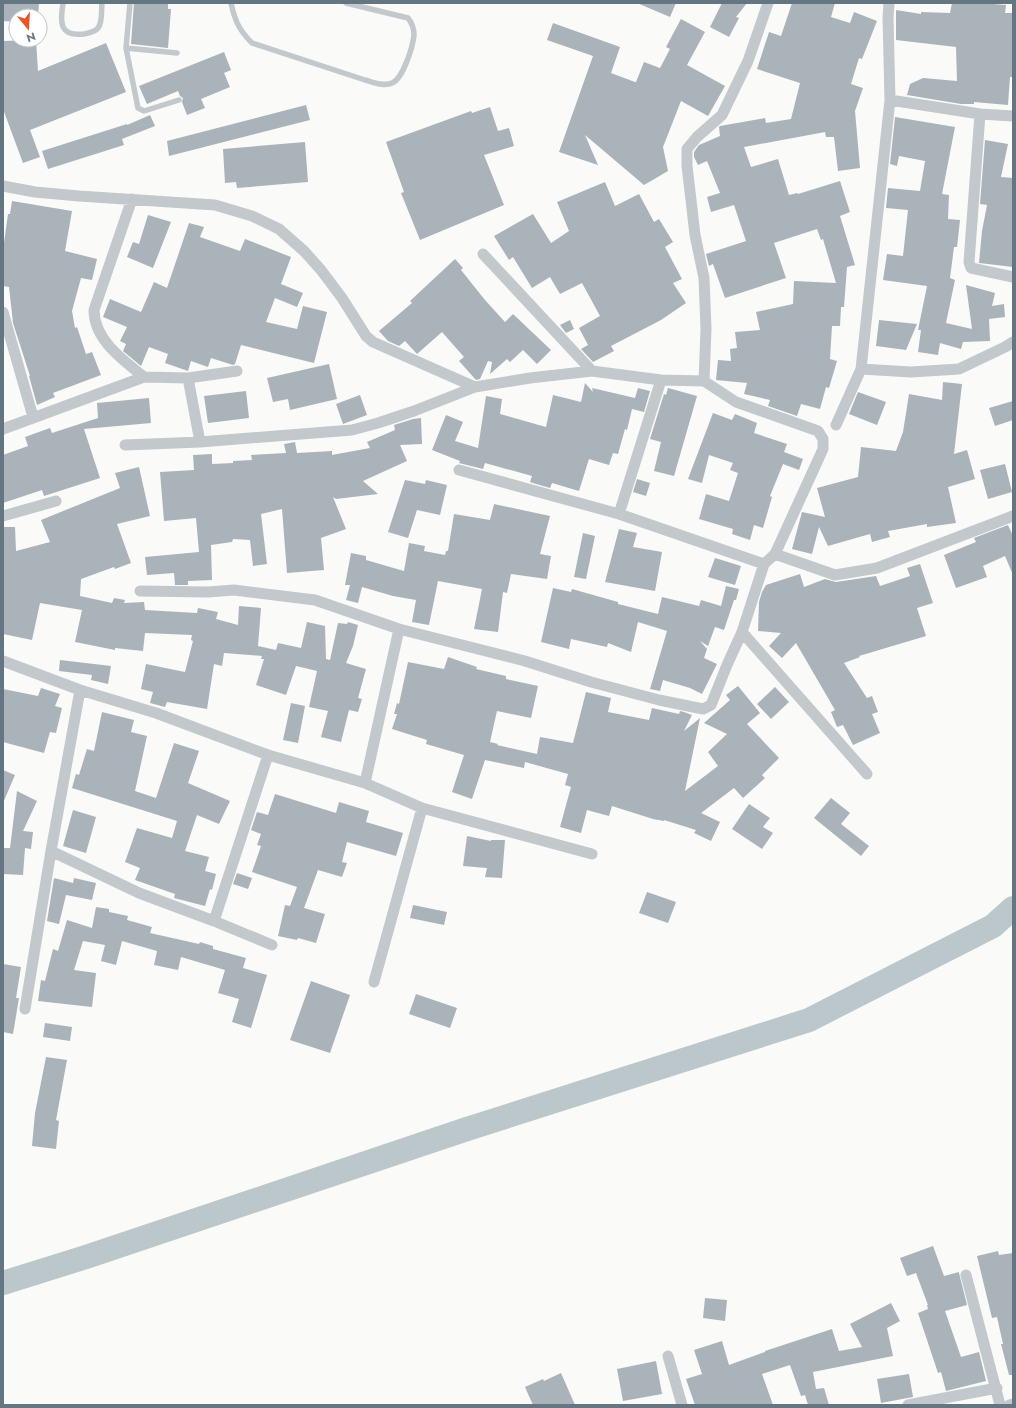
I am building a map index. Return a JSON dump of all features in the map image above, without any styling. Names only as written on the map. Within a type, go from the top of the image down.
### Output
[{"type":"street","points":[[704,381],[706,329],[704,278],[695,235],[687,166],[687,149],[697,137],[722,114],[748,61],[768,3]]},
{"type":"street","points":[[836,425],[860,369],[890,100],[889,3]]},
{"type":"street","points":[[890,100],[980,114],[1013,116]]},
{"type":"street","points":[[980,114],[969,262],[971,268],[1013,277]]},
{"type":"street","points":[[3,186],[35,192],[215,205],[252,216],[279,229],[304,251],[321,270],[342,298],[366,336],[373,342],[475,387]]},
{"type":"street","points":[[132,199],[94,310],[94,317],[102,336],[119,357],[144,377]]},
{"type":"street","points":[[483,254],[592,371]]},
{"type":"street","points":[[3,312],[33,417]]},
{"type":"street","points":[[860,369],[911,372],[960,369],[1013,342]]},
{"type":"street","points":[[3,428],[144,377],[188,378],[237,371]]},
{"type":"street","points":[[125,446],[200,442],[352,430],[393,418],[475,387],[530,378],[592,371],[661,380],[704,381],[736,402],[818,431],[823,439],[823,449],[775,554],[764,564],[742,632],[711,705],[704,708],[660,700],[591,682],[525,661],[399,628],[315,600],[234,590],[208,592],[140,591]]},
{"type":"street","points":[[188,378],[200,442]]},
{"type":"street","points":[[619,514],[661,380]]},
{"type":"street","points":[[459,470],[619,514],[764,564]]},
{"type":"street","points":[[3,516],[56,501]]},
{"type":"street","points":[[775,554],[835,575],[877,568],[1013,516]]},
{"type":"street","points":[[365,783],[399,628]]},
{"type":"street","points":[[742,632],[867,774]]},
{"type":"street","points":[[3,661],[80,690],[156,713],[268,755],[365,783],[422,808],[592,854]]},
{"type":"street","points":[[25,1009],[51,851],[80,690]]},
{"type":"street","points":[[214,921],[268,755]]},
{"type":"street","points":[[374,982],[422,808]]},
{"type":"street","points":[[51,851],[139,893],[214,921],[272,945]]},
{"type":"street","points":[[966,1275],[997,1388],[1000,1405]]},
{"type":"street","points":[[668,1356],[682,1405]]},
{"type":"street","points":[[908,1405],[997,1388]]},
{"type":"street","points":[[1009,1405],[1013,1404]]},
{"type":"lane","points":[[63,3],[61,18],[62,26],[69,33],[78,34],[98,29],[100,24],[102,3]]},
{"type":"lane","points":[[130,3],[126,48],[138,108],[144,111],[179,100]]},
{"type":"lane","points":[[231,3],[241,32],[252,43],[364,80],[383,85],[393,83],[399,78],[405,67],[414,36],[412,24],[408,18],[346,3]]},
{"type":"lane","points":[[126,48],[177,53]]},
{"type":"building","points":[[3,3],[39,3],[39,8],[8,8],[8,21],[3,21]]},
{"type":"building","points":[[134,3],[168,3],[168,9],[171,9],[168,48],[131,44]]},
{"type":"building","points":[[637,3],[676,3],[670,17]]},
{"type":"building","points":[[722,3],[747,3],[736,17],[739,18],[729,37],[710,27]]},
{"type":"building","points":[[792,3],[835,3],[831,17],[850,23],[854,12],[877,21],[862,59],[859,58],[851,84],[863,88],[855,111],[860,168],[838,171],[834,137],[826,137],[825,132],[744,147],[751,167],[778,159],[789,195],[798,194],[840,181],[850,212],[840,216],[855,265],[847,267],[844,307],[841,307],[840,326],[832,326],[830,359],[837,361],[829,388],[826,387],[820,409],[801,404],[797,416],[768,406],[770,400],[744,394],[747,383],[716,380],[718,360],[731,361],[730,349],[737,348],[735,332],[760,330],[756,312],[793,304],[794,281],[836,283],[823,239],[821,240],[817,229],[774,243],[786,278],[725,298],[713,264],[709,266],[706,254],[746,241],[734,205],[711,212],[707,197],[720,193],[707,161],[698,165],[694,157],[694,152],[699,145],[720,136],[720,126],[765,118],[766,123],[791,119],[800,83],[757,69],[769,32],[781,36]]},
{"type":"building","points":[[952,3],[1006,5],[1005,13],[1013,13],[1013,77],[1010,77],[1008,105],[974,102],[974,104],[961,104],[907,95],[910,84],[923,78],[957,81],[956,47],[896,40],[896,10],[921,14],[921,12],[950,13]]},
{"type":"building","points":[[681,19],[705,32],[687,65],[725,86],[708,116],[681,101],[663,147],[668,171],[644,185],[585,135],[598,165],[559,152],[593,56],[547,40],[553,23],[620,47],[611,73],[636,82],[644,62],[660,68],[670,49],[666,47]]},
{"type":"building","points":[[3,41],[8,41],[8,48],[37,48],[38,71],[106,43],[126,92],[30,130],[40,157],[23,163],[3,109]]},
{"type":"building","points":[[224,52],[231,70],[224,73],[230,87],[201,99],[205,108],[187,115],[182,102],[183,98],[180,96],[178,91],[147,104],[139,86]]},
{"type":"building","points":[[306,105],[310,120],[169,156],[167,141]]},
{"type":"building","points":[[490,107],[498,131],[509,128],[514,146],[484,155],[504,205],[420,240],[401,193],[404,192],[386,142],[471,111],[472,113]]},
{"type":"building","points":[[150,115],[155,126],[122,139],[124,145],[48,169],[42,151],[127,125]]},
{"type":"building","points":[[895,117],[955,127],[942,194],[949,195],[948,219],[960,220],[957,247],[954,247],[950,278],[955,280],[946,323],[972,329],[966,285],[995,293],[992,306],[1004,304],[1005,317],[989,319],[990,341],[963,342],[961,349],[940,343],[938,355],[918,352],[921,330],[918,330],[927,286],[883,280],[887,254],[903,256],[908,210],[886,208],[888,188],[920,191],[925,161],[899,156],[897,166],[890,164]]},
{"type":"building","points":[[985,140],[1008,144],[1001,177],[1013,178],[1013,267],[979,263],[982,231],[987,205],[980,204]]},
{"type":"building","points":[[305,142],[308,182],[237,188],[236,182],[225,183],[223,149]]},
{"type":"building","points":[[605,182],[615,206],[639,194],[654,222],[659,219],[673,242],[665,247],[682,279],[673,283],[686,303],[661,320],[611,346],[614,351],[593,362],[581,349],[588,345],[579,328],[600,316],[582,283],[560,294],[550,277],[532,288],[513,257],[509,260],[494,236],[533,214],[551,243],[569,231],[557,202]]},
{"type":"building","points":[[12,201],[72,211],[65,251],[97,259],[92,280],[81,278],[72,311],[75,328],[77,327],[86,354],[92,352],[101,375],[53,393],[55,397],[37,405],[30,376],[13,323],[9,287],[3,286],[3,250],[8,214],[10,214]]},
{"type":"building","points":[[148,215],[171,222],[153,268],[127,257],[133,242],[139,244]]},
{"type":"building","points":[[189,223],[204,227],[200,237],[240,251],[245,239],[291,257],[281,284],[303,293],[297,307],[275,298],[266,322],[297,329],[303,306],[327,312],[314,363],[241,345],[235,364],[233,365],[211,358],[208,367],[191,361],[188,371],[165,363],[168,354],[149,347],[141,366],[123,351],[126,344],[120,341],[127,327],[103,317],[110,299],[141,312],[154,282],[167,288]]},
{"type":"building","points":[[455,259],[463,268],[461,270],[505,322],[513,314],[551,350],[537,364],[523,350],[510,362],[507,359],[490,374],[492,362],[488,361],[480,379],[476,380],[459,361],[464,357],[442,332],[417,354],[405,341],[399,346],[388,341],[379,331],[412,303],[410,301]]},
{"type":"building","points":[[570,320],[574,329],[566,333],[560,325]]},
{"type":"building","points":[[879,320],[917,324],[906,350],[876,346]]},
{"type":"building","points":[[329,364],[337,399],[290,410],[288,399],[273,402],[267,378]]},
{"type":"building","points":[[943,382],[962,384],[954,454],[967,450],[975,479],[948,487],[956,523],[927,527],[927,524],[888,531],[890,537],[872,542],[870,534],[828,546],[819,527],[812,554],[792,549],[802,512],[825,517],[817,488],[858,477],[861,447],[896,451],[903,432],[909,394],[942,400]]},
{"type":"building","points":[[585,383],[593,392],[592,388],[635,398],[638,388],[650,391],[644,412],[632,409],[627,430],[625,429],[618,454],[613,453],[609,465],[589,459],[579,491],[552,483],[550,488],[536,484],[530,482],[532,476],[485,463],[483,469],[459,463],[460,461],[432,450],[446,415],[463,422],[455,441],[478,448],[486,396],[502,399],[500,414],[546,427],[553,395],[581,402]]},
{"type":"building","points":[[668,388],[697,396],[674,476],[654,471],[661,442],[650,439],[664,394],[666,395]]},
{"type":"building","points":[[246,391],[249,418],[208,423],[204,396]]},
{"type":"building","points":[[858,392],[886,402],[877,425],[849,414]]},
{"type":"building","points":[[360,395],[367,415],[343,424],[336,404]]},
{"type":"building","points":[[149,398],[151,423],[84,429],[100,478],[44,496],[42,490],[3,503],[3,455],[28,446],[25,437],[50,428],[52,433],[98,418],[97,403]]},
{"type":"building","points":[[1013,401],[1013,420],[995,426],[989,408]]},
{"type":"building","points":[[713,413],[732,420],[735,414],[757,423],[754,433],[787,444],[784,452],[803,459],[799,470],[783,464],[770,496],[772,497],[763,528],[754,525],[750,540],[732,534],[733,529],[699,519],[706,494],[729,501],[738,473],[730,470],[733,463],[709,455],[702,483],[688,479]]},
{"type":"building","points":[[421,418],[422,444],[400,445],[407,461],[363,481],[378,494],[336,499],[333,497],[346,529],[321,538],[324,570],[287,573],[282,509],[261,514],[267,564],[253,566],[250,540],[233,539],[232,542],[211,545],[212,580],[188,581],[188,585],[175,585],[174,573],[147,575],[145,557],[199,552],[196,518],[164,521],[160,472],[194,470],[193,455],[212,454],[212,464],[233,463],[233,461],[252,460],[251,455],[286,453],[284,444],[295,442],[297,453],[332,451],[332,455],[370,448],[367,442],[395,430],[394,425]]},
{"type":"building","points":[[1005,464],[1012,492],[988,499],[980,470]]},
{"type":"building","points":[[139,467],[150,516],[117,524],[131,563],[115,569],[114,567],[81,579],[80,596],[112,603],[114,598],[125,600],[124,603],[144,602],[145,610],[197,613],[198,608],[218,612],[216,619],[238,625],[239,606],[261,608],[258,646],[276,650],[278,643],[301,648],[307,622],[325,626],[326,659],[330,660],[338,623],[347,624],[348,622],[358,625],[353,646],[346,663],[366,669],[358,698],[362,699],[358,712],[349,710],[341,742],[321,737],[328,711],[309,707],[317,671],[296,666],[286,695],[256,685],[264,659],[261,659],[262,656],[224,653],[222,666],[214,664],[207,709],[167,702],[165,707],[150,703],[153,692],[141,689],[146,664],[185,672],[193,641],[191,640],[192,635],[145,633],[143,651],[115,648],[115,650],[75,642],[82,610],[40,603],[32,640],[3,634],[3,527],[15,527],[16,551],[50,542],[41,520],[120,488],[115,473]]},
{"type":"building","points":[[637,479],[650,483],[646,496],[633,492]]},
{"type":"building","points":[[405,480],[425,484],[426,480],[447,485],[440,515],[417,510],[408,538],[388,532]]},
{"type":"building","points":[[494,504],[550,516],[540,554],[551,556],[547,579],[511,574],[507,593],[503,592],[498,632],[474,629],[482,589],[438,581],[429,625],[412,622],[416,600],[393,596],[362,587],[358,603],[346,600],[350,585],[345,585],[351,553],[366,556],[366,560],[404,571],[409,543],[425,546],[424,551],[445,555],[446,551],[448,551],[454,514],[490,520]]},
{"type":"building","points":[[1008,525],[1013,536],[1013,575],[1005,556],[983,566],[987,577],[956,588],[944,555],[976,542],[974,538]]},
{"type":"building","points":[[619,529],[637,533],[633,547],[662,552],[655,591],[605,582]]},
{"type":"building","points":[[583,533],[595,536],[586,579],[574,577]]},
{"type":"building","points":[[715,558],[741,566],[735,585],[708,577]]},
{"type":"building","points":[[920,564],[933,603],[917,608],[926,636],[859,656],[860,657],[844,663],[867,698],[872,696],[878,712],[872,714],[880,733],[853,745],[843,725],[837,727],[831,712],[835,710],[796,643],[782,658],[769,646],[781,633],[758,631],[759,602],[762,592],[766,585],[800,574],[804,587],[825,579],[836,582],[876,576],[880,586],[910,576],[907,568]]},
{"type":"building","points":[[726,586],[739,589],[724,630],[715,627],[708,646],[700,641],[707,649],[704,658],[717,664],[702,694],[690,688],[663,680],[660,691],[650,689],[667,631],[638,622],[631,652],[608,643],[607,647],[571,639],[569,649],[541,642],[553,588],[571,592],[572,589],[618,602],[618,604],[658,614],[662,597],[699,606],[701,600],[721,606]]},
{"type":"building","points":[[448,657],[477,667],[476,669],[506,676],[506,679],[538,686],[531,718],[497,711],[490,742],[498,744],[497,745],[537,754],[540,737],[573,743],[586,692],[611,698],[608,712],[649,720],[652,708],[679,714],[680,711],[692,715],[684,731],[700,718],[685,791],[718,766],[708,752],[727,734],[704,723],[730,700],[726,695],[738,686],[760,713],[747,724],[779,758],[762,775],[765,778],[743,798],[734,788],[701,813],[720,822],[711,841],[694,833],[696,830],[664,820],[653,819],[612,806],[609,816],[587,810],[581,833],[560,827],[571,787],[565,785],[568,774],[525,762],[524,768],[485,760],[472,799],[452,792],[464,755],[426,744],[427,740],[392,729],[397,714],[394,714],[397,703],[399,704],[408,662],[444,669]]},
{"type":"building","points":[[60,660],[111,666],[108,684],[91,680],[92,675],[59,671]]},
{"type":"building","points":[[775,687],[789,702],[771,719],[757,704]]},
{"type":"building","points":[[41,688],[60,694],[55,706],[62,708],[56,733],[50,732],[44,753],[3,742],[3,689],[38,696]]},
{"type":"building","points":[[291,703],[305,706],[298,743],[283,740]]},
{"type":"building","points":[[102,712],[134,720],[131,732],[147,736],[135,791],[156,798],[174,743],[199,751],[188,783],[230,801],[219,824],[197,815],[185,851],[209,857],[205,871],[216,874],[212,890],[210,889],[205,906],[174,898],[175,894],[135,880],[140,868],[125,862],[137,828],[172,838],[177,821],[72,788],[76,774],[79,775],[87,749],[94,751]]},
{"type":"building","points":[[3,770],[15,775],[3,803]]},
{"type":"building","points":[[17,791],[37,801],[23,831],[33,832],[31,849],[25,848],[23,875],[3,874],[3,848],[10,848]]},
{"type":"building","points":[[275,794],[336,813],[339,802],[369,811],[366,822],[403,833],[396,856],[347,842],[342,862],[347,863],[342,877],[318,870],[304,908],[325,914],[316,943],[298,938],[297,940],[278,936],[285,905],[290,906],[297,887],[252,872],[261,846],[257,845],[261,834],[251,830],[257,812],[268,815]]},
{"type":"building","points":[[831,798],[850,813],[841,824],[869,846],[861,856],[814,818]]},
{"type":"building","points":[[749,804],[770,818],[763,827],[773,833],[762,849],[732,829]]},
{"type":"building","points":[[73,810],[96,817],[86,853],[63,846]]},
{"type":"building","points":[[467,836],[491,841],[505,840],[502,878],[485,877],[487,868],[463,866]]},
{"type":"building","points":[[237,873],[252,878],[248,889],[233,884]]},
{"type":"building","points":[[54,878],[73,883],[74,878],[96,883],[92,900],[66,895],[59,924],[47,921]]},
{"type":"building","points":[[647,892],[676,902],[668,923],[639,913]]},
{"type":"building","points":[[413,905],[447,912],[444,925],[410,918]]},
{"type":"building","points":[[96,907],[109,909],[109,912],[128,916],[127,920],[152,927],[150,933],[199,944],[200,942],[213,946],[213,949],[246,958],[243,968],[267,975],[251,1028],[232,1022],[239,999],[218,993],[225,970],[181,957],[178,970],[154,965],[157,951],[122,941],[116,965],[101,961],[105,945],[83,941],[74,970],[96,973],[92,1007],[38,1001],[41,980],[45,981],[53,949],[58,951],[67,920],[92,928]]},
{"type":"building","points":[[3,964],[21,967],[16,998],[19,998],[13,1034],[3,1032]]},
{"type":"building","points":[[311,981],[350,995],[330,1053],[290,1040]]},
{"type":"building","points":[[416,994],[457,1008],[450,1028],[409,1014]]},
{"type":"building","points":[[45,1023],[72,1027],[70,1041],[43,1037]]},
{"type":"building","points":[[46,1057],[67,1060],[56,1120],[59,1121],[56,1149],[32,1146],[35,1113]]},
{"type":"building","points":[[933,1246],[944,1276],[959,1272],[967,1305],[945,1311],[961,1357],[979,1352],[986,1381],[946,1391],[941,1372],[938,1373],[918,1313],[928,1309],[928,1305],[916,1273],[907,1276],[900,1258]]},
{"type":"building","points":[[998,1251],[999,1255],[1013,1253],[1013,1375],[1009,1375],[1001,1344],[1003,1344],[997,1317],[992,1318],[977,1256]]},
{"type":"building","points":[[705,1298],[727,1300],[725,1321],[703,1318]]},
{"type":"building","points":[[891,1303],[900,1321],[887,1328],[893,1356],[813,1372],[816,1389],[824,1388],[829,1405],[808,1405],[805,1395],[801,1396],[790,1365],[762,1374],[773,1405],[695,1405],[686,1379],[702,1374],[694,1350],[722,1341],[729,1365],[765,1351],[832,1329],[839,1351],[862,1347],[850,1324]]},
{"type":"building","points":[[656,1361],[662,1394],[623,1401],[617,1369]]},
{"type":"building","points":[[561,1373],[575,1405],[533,1405],[525,1387],[543,1379],[544,1381]]},
{"type":"building","points":[[909,1374],[913,1397],[881,1403],[877,1379]]},
{"type":"waterway","points":[[3,1283],[86,1257],[467,1129],[809,1020],[993,926],[1013,908]]}]
